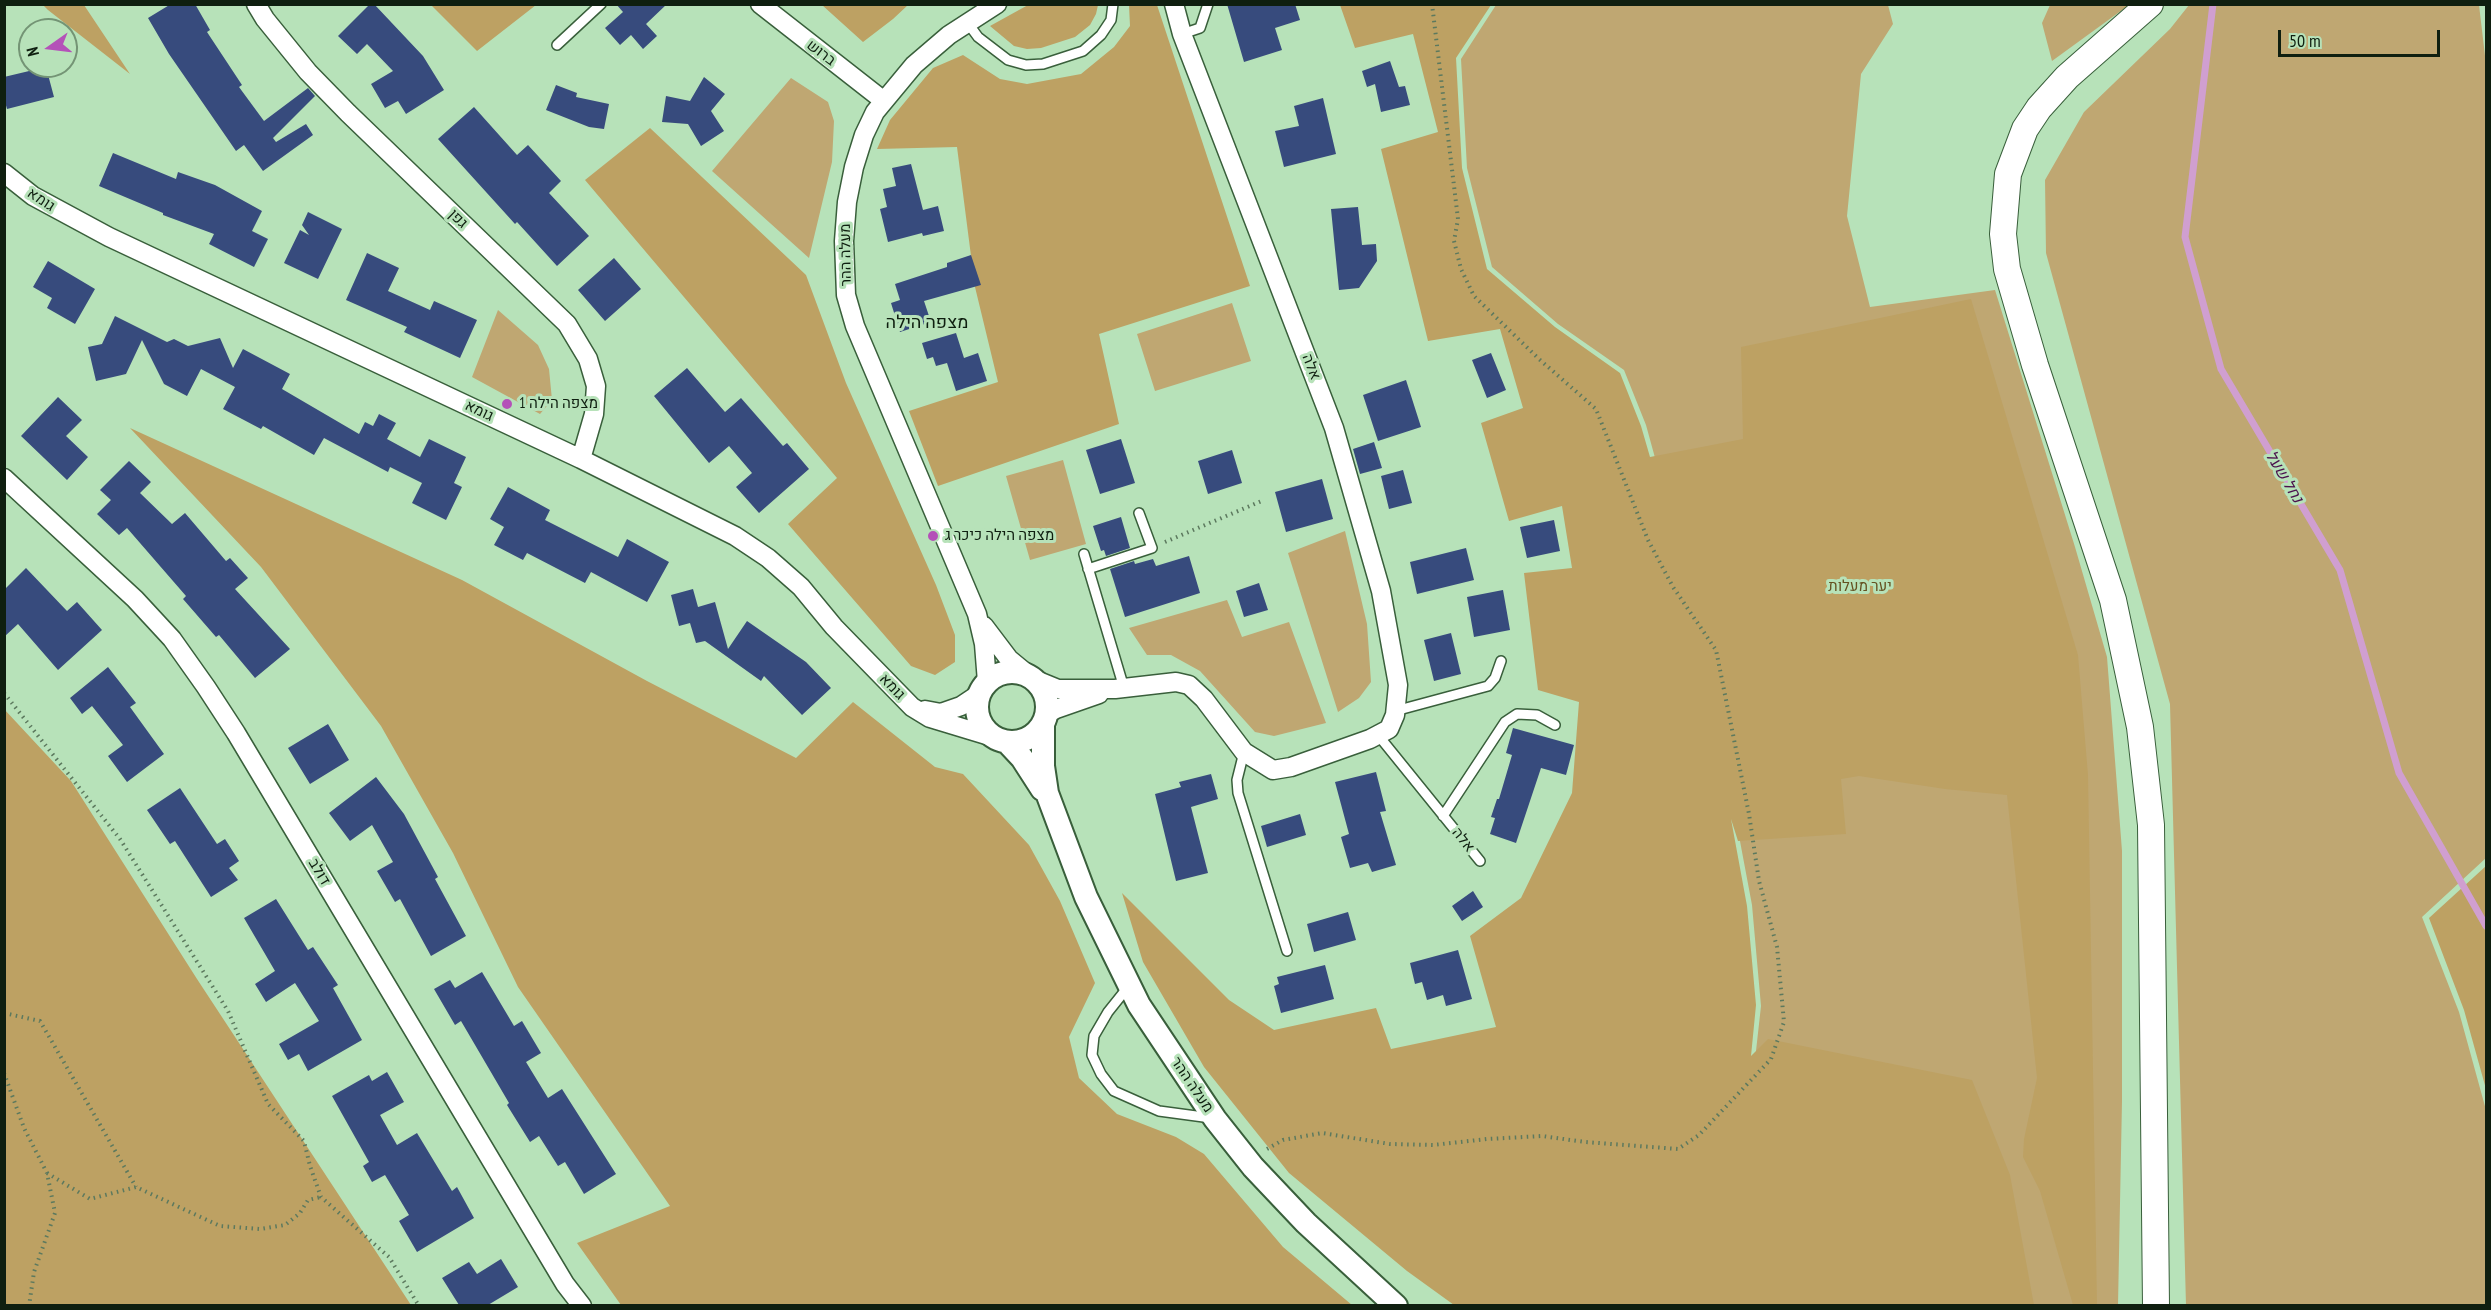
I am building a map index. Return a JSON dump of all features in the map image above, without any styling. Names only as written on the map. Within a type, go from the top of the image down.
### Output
[{"type":"main road","points":[[2151,4],[2067,77],[2039,108],[2025,129],[2008,174],[2003,234],[2007,269],[2035,365],[2113,600],[2140,727],[2151,825],[2156,1305]]},
{"type":"street","name":"גפן","points":[[256,4],[265,19],[308,72],[340,105],[567,324],[588,359],[596,386],[594,414],[581,459]]},
{"type":"street","name":"ברוש","points":[[760,4],[884,100]]},
{"type":"street","name":"מעלה ההר","points":[[997,4],[967,22],[914,65],[884,100],[864,135],[854,167],[847,202],[844,270],[846,295],[855,326],[977,614],[994,642],[1031,677]]},
{"type":"street","name":"אלה","points":[[1173,4],[1182,34],[1334,428],[1381,591],[1398,685],[1395,711],[1389,729],[1378,735]]},
{"type":"street","name":"גומא","points":[[4,173],[33,196],[109,237],[581,459],[735,536],[768,558],[801,587],[834,627],[912,706],[930,718],[1001,740]]},
{"type":"street","name":"דולב","points":[[4,478],[135,599],[172,639],[206,687],[236,733],[565,1284],[582,1305]]},
{"type":"street","name":"מעלה ההר","points":[[977,614],[984,644],[983,688]]},
{"type":"street","points":[[912,706],[941,713],[961,706],[997,674],[1008,671],[1031,677],[1058,689],[1120,689],[1176,682],[1189,686],[1204,699],[1244,752],[1273,770],[1290,767],[1378,735]]},
{"type":"street","points":[[1031,677],[1044,690],[1047,702],[1045,720]]},
{"type":"street","points":[[983,688],[976,706],[985,729],[1001,740],[1020,742],[1034,735],[1045,720],[1067,705],[1120,689]]},
{"type":"street","name":"מעלה ההר","points":[[1045,720],[1042,766],[1047,793],[1086,897],[1139,1005],[1215,1119],[1248,1160],[1306,1224],[1396,1305]]},
{"type":"street","name":"מעלה ההר","points":[[1001,740],[1036,778],[1055,816]]},
{"type":"lane","points":[[556,45],[601,4]]},
{"type":"lane","points":[[967,22],[978,37],[1008,60],[1026,65],[1043,64],[1083,51],[1101,35],[1111,20],[1113,4]]},
{"type":"lane","points":[[1182,34],[1200,28],[1209,4]]},
{"type":"lane","points":[[1088,569],[1152,548],[1138,513]]},
{"type":"lane","points":[[1084,554],[1120,689]]},
{"type":"lane","points":[[1395,711],[1488,686],[1495,678],[1501,661]]},
{"type":"lane","points":[[1443,816],[1505,722],[1516,714],[1537,715],[1555,725]]},
{"type":"lane","name":"אלה","points":[[1378,735],[1480,861]]},
{"type":"lane","points":[[1244,752],[1237,780],[1238,793],[1287,951]]},
{"type":"lane","points":[[1129,985],[1108,1012],[1094,1036],[1092,1055],[1101,1074],[1114,1091],[1159,1111],[1215,1119]]},
{"type":"path","points":[[1248,1160],[1283,1140],[1322,1133],[1390,1144],[1433,1145],[1542,1136],[1678,1149],[1699,1135],[1771,1059],[1784,1022],[1777,947],[1759,881],[1749,814],[1716,651],[1673,587],[1648,540],[1596,409],[1539,359],[1474,296],[1461,269],[1454,241],[1458,219],[1432,4]]},
{"type":"path","points":[[1152,548],[1264,500]]},
{"type":"path","points":[[4,693],[120,839],[228,1011],[268,1104],[304,1141],[321,1197],[389,1257],[420,1305]]},
{"type":"path","points":[[4,1013],[40,1021],[136,1187],[220,1226],[260,1229],[285,1225],[300,1213],[308,1200],[321,1197]]},
{"type":"path","points":[[4,1073],[24,1128],[47,1173],[55,1213],[34,1272],[29,1305]]},
{"type":"path","points":[[47,1173],[90,1199],[136,1187]]},
{"type":"green space","points":[[2050,4],[2129,5],[2052,61],[2042,23]]},
{"type":"green space","points":[[43,5],[84,5],[130,74],[78,33],[78,18],[58,18]]},
{"type":"green space","points":[[431,5],[536,5],[477,51]]},
{"type":"green space","points":[[822,5],[908,5],[863,42]]},
{"type":"green space","points":[[1028,5],[1098,5],[1090,25],[1075,37],[1041,48],[1027,49],[1014,46],[990,26]]},
{"type":"green space","points":[[1129,5],[1157,5],[1250,286],[1099,334],[1119,424],[938,486],[909,411],[998,382],[975,287],[957,147],[877,149],[890,120],[933,68],[963,55],[1000,79],[1027,84],[1081,74],[1114,47],[1130,26]]},
{"type":"green space","name":"יער מעלות","points":[[1340,5],[1491,5],[1456,58],[1462,168],[1487,269],[1555,327],[1620,373],[1641,426],[1650,457],[1743,439],[1741,347],[1971,299],[2078,655],[2088,775],[2097,1305],[2073,1305],[2040,1191],[2023,1157],[2024,1139],[2037,1078],[2007,795],[1945,789],[1859,776],[1841,779],[1846,834],[1738,841],[1731,819],[1747,906],[1756,1005],[1751,1056],[1768,1039],[1972,1080],[2010,1175],[2034,1305],[1454,1305],[1407,1271],[1289,1173],[1204,1067],[1143,962],[1122,893],[1229,1000],[1274,1030],[1376,1008],[1391,1049],[1496,1027],[1470,936],[1521,898],[1572,793],[1579,702],[1538,690],[1524,573],[1572,568],[1562,506],[1509,521],[1481,423],[1523,408],[1500,329],[1428,341],[1381,149],[1438,132],[1413,34],[1355,48]]},
{"type":"green space","name":"יער מעלות","points":[[1496,5],[1888,5],[1893,24],[1861,74],[1847,216],[1870,307],[1995,290],[2107,657],[2122,851],[2122,1101],[2118,1305],[1788,1305],[1751,1096],[1761,1006],[1752,905],[1696,607],[1646,425],[1624,370],[1558,324],[1492,267],[1467,168],[1461,59]]},
{"type":"green space","points":[[2189,5],[2479,5],[2486,64],[2486,858],[2422,917],[2459,1012],[2486,1110],[2486,1305],[2186,1305],[2170,704],[2046,253],[2045,180],[2084,112],[2170,29]]},
{"type":"green space","points":[[791,78],[828,102],[834,121],[832,162],[809,258],[712,171]]},
{"type":"green space","points":[[650,128],[806,275],[846,383],[936,585],[955,635],[955,662],[935,675],[911,666],[788,524],[837,478],[585,180]]},
{"type":"green space","points":[[1232,303],[1251,361],[1155,391],[1137,334]]},
{"type":"green space","points":[[498,310],[538,345],[549,369],[552,400],[540,414],[472,377]]},
{"type":"green space","points":[[130,428],[462,580],[647,681],[796,758],[853,702],[935,767],[963,774],[1029,845],[1060,901],[1095,983],[1069,1037],[1079,1078],[1117,1114],[1176,1137],[1204,1154],[1283,1247],[1352,1305],[621,1305],[577,1243],[670,1206],[518,987],[453,853],[381,726],[261,567]]},
{"type":"green space","points":[[1063,460],[1086,544],[1030,560],[1006,476]]},
{"type":"green space","points":[[1345,531],[1367,624],[1371,682],[1359,698],[1338,712],[1288,553]]},
{"type":"green space","points":[[1227,600],[1242,637],[1289,622],[1326,723],[1274,736],[1255,732],[1200,671],[1171,655],[1147,655],[1129,628]]},
{"type":"green space","points":[[4,709],[71,781],[197,979],[411,1305],[5,1305]]},
{"type":"green space","points":[[2486,866],[2486,1089],[2464,1010],[2429,918]]},
{"type":"building","points":[[171,4],[195,4],[210,30],[207,32],[242,85],[239,87],[264,121],[308,88],[315,96],[273,138],[276,142],[306,124],[313,135],[263,171],[244,145],[236,151],[169,54],[148,18]]},
{"type":"building","points":[[370,4],[374,4],[423,56],[444,90],[406,114],[398,101],[385,108],[371,84],[393,71],[367,44],[357,54],[338,36]]},
{"type":"building","points":[[616,4],[667,4],[646,24],[657,36],[643,49],[631,35],[620,45],[605,28],[623,12]]},
{"type":"building","points":[[1227,4],[1295,4],[1300,20],[1275,28],[1282,50],[1244,62]]},
{"type":"building","points":[[1390,61],[1399,87],[1405,86],[1410,105],[1381,112],[1375,84],[1367,87],[1362,71]]},
{"type":"building","points":[[18,74],[18,78],[49,78],[54,97],[7,109],[4,98],[4,77]]},
{"type":"building","points":[[704,77],[725,94],[711,111],[724,131],[701,146],[688,124],[662,122],[666,96],[690,101]]},
{"type":"building","points":[[556,85],[577,93],[576,97],[609,104],[604,129],[589,127],[546,110]]},
{"type":"building","points":[[1323,98],[1336,154],[1284,167],[1275,131],[1299,126],[1294,106]]},
{"type":"building","points":[[474,107],[517,155],[528,145],[561,181],[549,193],[589,236],[557,266],[517,222],[515,224],[438,139]]},
{"type":"building","points":[[113,153],[176,179],[178,172],[215,185],[262,211],[252,231],[268,239],[254,267],[209,244],[214,234],[163,215],[163,213],[99,186]]},
{"type":"building","points":[[911,164],[923,210],[938,206],[944,231],[923,236],[922,233],[888,242],[880,209],[887,207],[883,189],[896,186],[892,168]]},
{"type":"building","points":[[1358,207],[1362,245],[1376,244],[1377,261],[1359,288],[1339,290],[1331,209]]},
{"type":"building","points":[[308,212],[342,229],[318,279],[284,263],[300,230],[309,235],[302,225]]},
{"type":"building","points":[[367,253],[399,268],[388,291],[430,310],[434,301],[477,320],[460,358],[404,332],[407,327],[346,300]]},
{"type":"building","points":[[971,255],[981,285],[924,301],[931,322],[900,332],[891,303],[900,300],[895,284],[947,267],[947,263]]},
{"type":"building","points":[[614,258],[641,289],[605,321],[578,290]]},
{"type":"building","points":[[48,261],[95,289],[75,324],[47,308],[52,298],[33,287]]},
{"type":"building","points":[[115,316],[167,342],[174,339],[188,346],[220,338],[233,368],[243,349],[290,374],[282,389],[359,434],[365,422],[373,426],[379,414],[396,423],[387,439],[420,457],[429,439],[466,457],[454,483],[462,487],[446,520],[412,503],[422,483],[390,467],[388,472],[324,438],[314,455],[263,426],[261,429],[223,409],[235,387],[201,369],[187,396],[164,384],[142,340],[126,374],[96,381],[88,347],[102,344]]},
{"type":"building","points":[[956,333],[964,358],[978,353],[987,381],[956,391],[947,363],[936,366],[933,357],[927,359],[922,343]]},
{"type":"building","points":[[1491,353],[1506,390],[1487,398],[1472,360]]},
{"type":"building","points":[[687,368],[725,412],[741,398],[783,446],[787,443],[809,469],[759,513],[736,487],[752,473],[729,446],[709,463],[654,396]]},
{"type":"building","points":[[1406,380],[1421,427],[1378,441],[1363,395]]},
{"type":"building","points":[[58,397],[82,420],[66,436],[88,457],[67,480],[21,436]]},
{"type":"building","points":[[1121,439],[1135,483],[1100,494],[1086,450]]},
{"type":"building","points":[[1374,442],[1382,468],[1360,474],[1353,449]]},
{"type":"building","points":[[1232,450],[1242,483],[1208,494],[1198,461]]},
{"type":"building","points":[[129,461],[151,482],[140,493],[172,524],[185,513],[226,561],[230,558],[248,578],[235,589],[290,649],[255,678],[219,635],[216,637],[183,599],[186,596],[127,528],[119,535],[97,514],[111,500],[100,490]]},
{"type":"building","points":[[1403,470],[1412,503],[1389,509],[1381,476]]},
{"type":"building","points":[[1322,479],[1333,519],[1286,532],[1275,492]]},
{"type":"building","points":[[508,487],[550,510],[545,520],[618,557],[627,539],[669,562],[647,602],[591,572],[585,583],[527,553],[523,560],[494,545],[504,527],[490,519]]},
{"type":"building","points":[[1121,517],[1130,548],[1106,556],[1104,550],[1101,551],[1093,526]]},
{"type":"building","points":[[1554,520],[1560,551],[1527,558],[1520,527]]},
{"type":"building","points":[[1466,548],[1474,580],[1417,594],[1410,562]]},
{"type":"building","points":[[1189,556],[1200,593],[1125,617],[1110,569],[1134,561],[1135,564],[1153,559],[1156,566]]},
{"type":"building","points":[[26,568],[67,611],[77,602],[102,630],[58,670],[18,624],[4,637],[4,590]]},
{"type":"building","points":[[1259,583],[1268,610],[1244,617],[1236,591]]},
{"type":"building","points":[[693,589],[698,607],[715,602],[728,649],[747,621],[806,662],[831,688],[802,715],[764,676],[761,681],[705,641],[696,643],[690,623],[679,626],[671,595]]},
{"type":"building","points":[[1503,590],[1510,630],[1474,637],[1467,597]]},
{"type":"building","points":[[1451,633],[1461,674],[1434,681],[1424,640]]},
{"type":"building","points":[[108,667],[136,703],[130,707],[164,754],[127,782],[108,756],[123,745],[92,706],[82,714],[70,698]]},
{"type":"building","points":[[328,724],[349,760],[310,784],[288,748]]},
{"type":"building","points":[[1513,728],[1574,745],[1566,775],[1541,768],[1516,843],[1490,834],[1495,818],[1491,817],[1497,799],[1499,799],[1512,755],[1506,753]]},
{"type":"building","points":[[1376,772],[1386,811],[1380,812],[1396,865],[1372,872],[1368,863],[1350,868],[1341,837],[1349,834],[1335,782]]},
{"type":"building","points":[[1211,774],[1218,799],[1191,807],[1208,873],[1176,881],[1155,794],[1181,787],[1179,782]]},
{"type":"building","points":[[376,777],[404,814],[438,877],[435,879],[466,936],[431,956],[400,899],[395,902],[377,871],[393,862],[372,825],[350,841],[329,813]]},
{"type":"building","points":[[180,788],[217,844],[225,839],[239,861],[229,868],[238,880],[211,897],[175,841],[170,844],[147,810]]},
{"type":"building","points":[[1300,814],[1306,835],[1267,847],[1261,826]]},
{"type":"building","points":[[1473,891],[1483,907],[1462,921],[1452,906]]},
{"type":"building","points":[[276,899],[308,950],[313,947],[338,985],[333,988],[362,1040],[308,1071],[299,1054],[288,1060],[279,1044],[319,1021],[295,983],[266,1002],[255,984],[275,971],[244,918]]},
{"type":"building","points":[[1348,912],[1356,940],[1314,952],[1307,924]]},
{"type":"building","points":[[1458,950],[1472,999],[1446,1006],[1443,995],[1427,1000],[1422,982],[1415,984],[1410,963]]},
{"type":"building","points":[[1325,965],[1334,999],[1281,1013],[1274,986],[1279,984],[1277,977]]},
{"type":"building","points":[[482,972],[514,1026],[522,1021],[541,1053],[526,1062],[548,1098],[562,1089],[616,1174],[584,1194],[565,1162],[558,1166],[539,1136],[530,1142],[461,1021],[455,1025],[434,989],[450,980],[455,988]]},
{"type":"building","points":[[387,1072],[404,1102],[380,1115],[397,1145],[417,1133],[452,1191],[457,1187],[474,1218],[417,1252],[399,1221],[409,1215],[385,1175],[372,1182],[363,1166],[369,1162],[332,1096],[369,1075],[372,1081]]},
{"type":"building","points":[[501,1259],[518,1287],[488,1305],[459,1305],[442,1278],[469,1262],[477,1274]]},
{"type":"waterway","name":"נחל שעל","points":[[2213,4],[2185,237],[2221,369],[2340,570],[2399,773],[2486,926]]},
{"type":"place","name":"מצפה הילה 1","points":[[507,404]]},
{"type":"place","name":"מצפה הילה כיכר ג","points":[[933,536]]},
{"type":"district","name":"מצפה הילה","points":[[927,323]]}]
